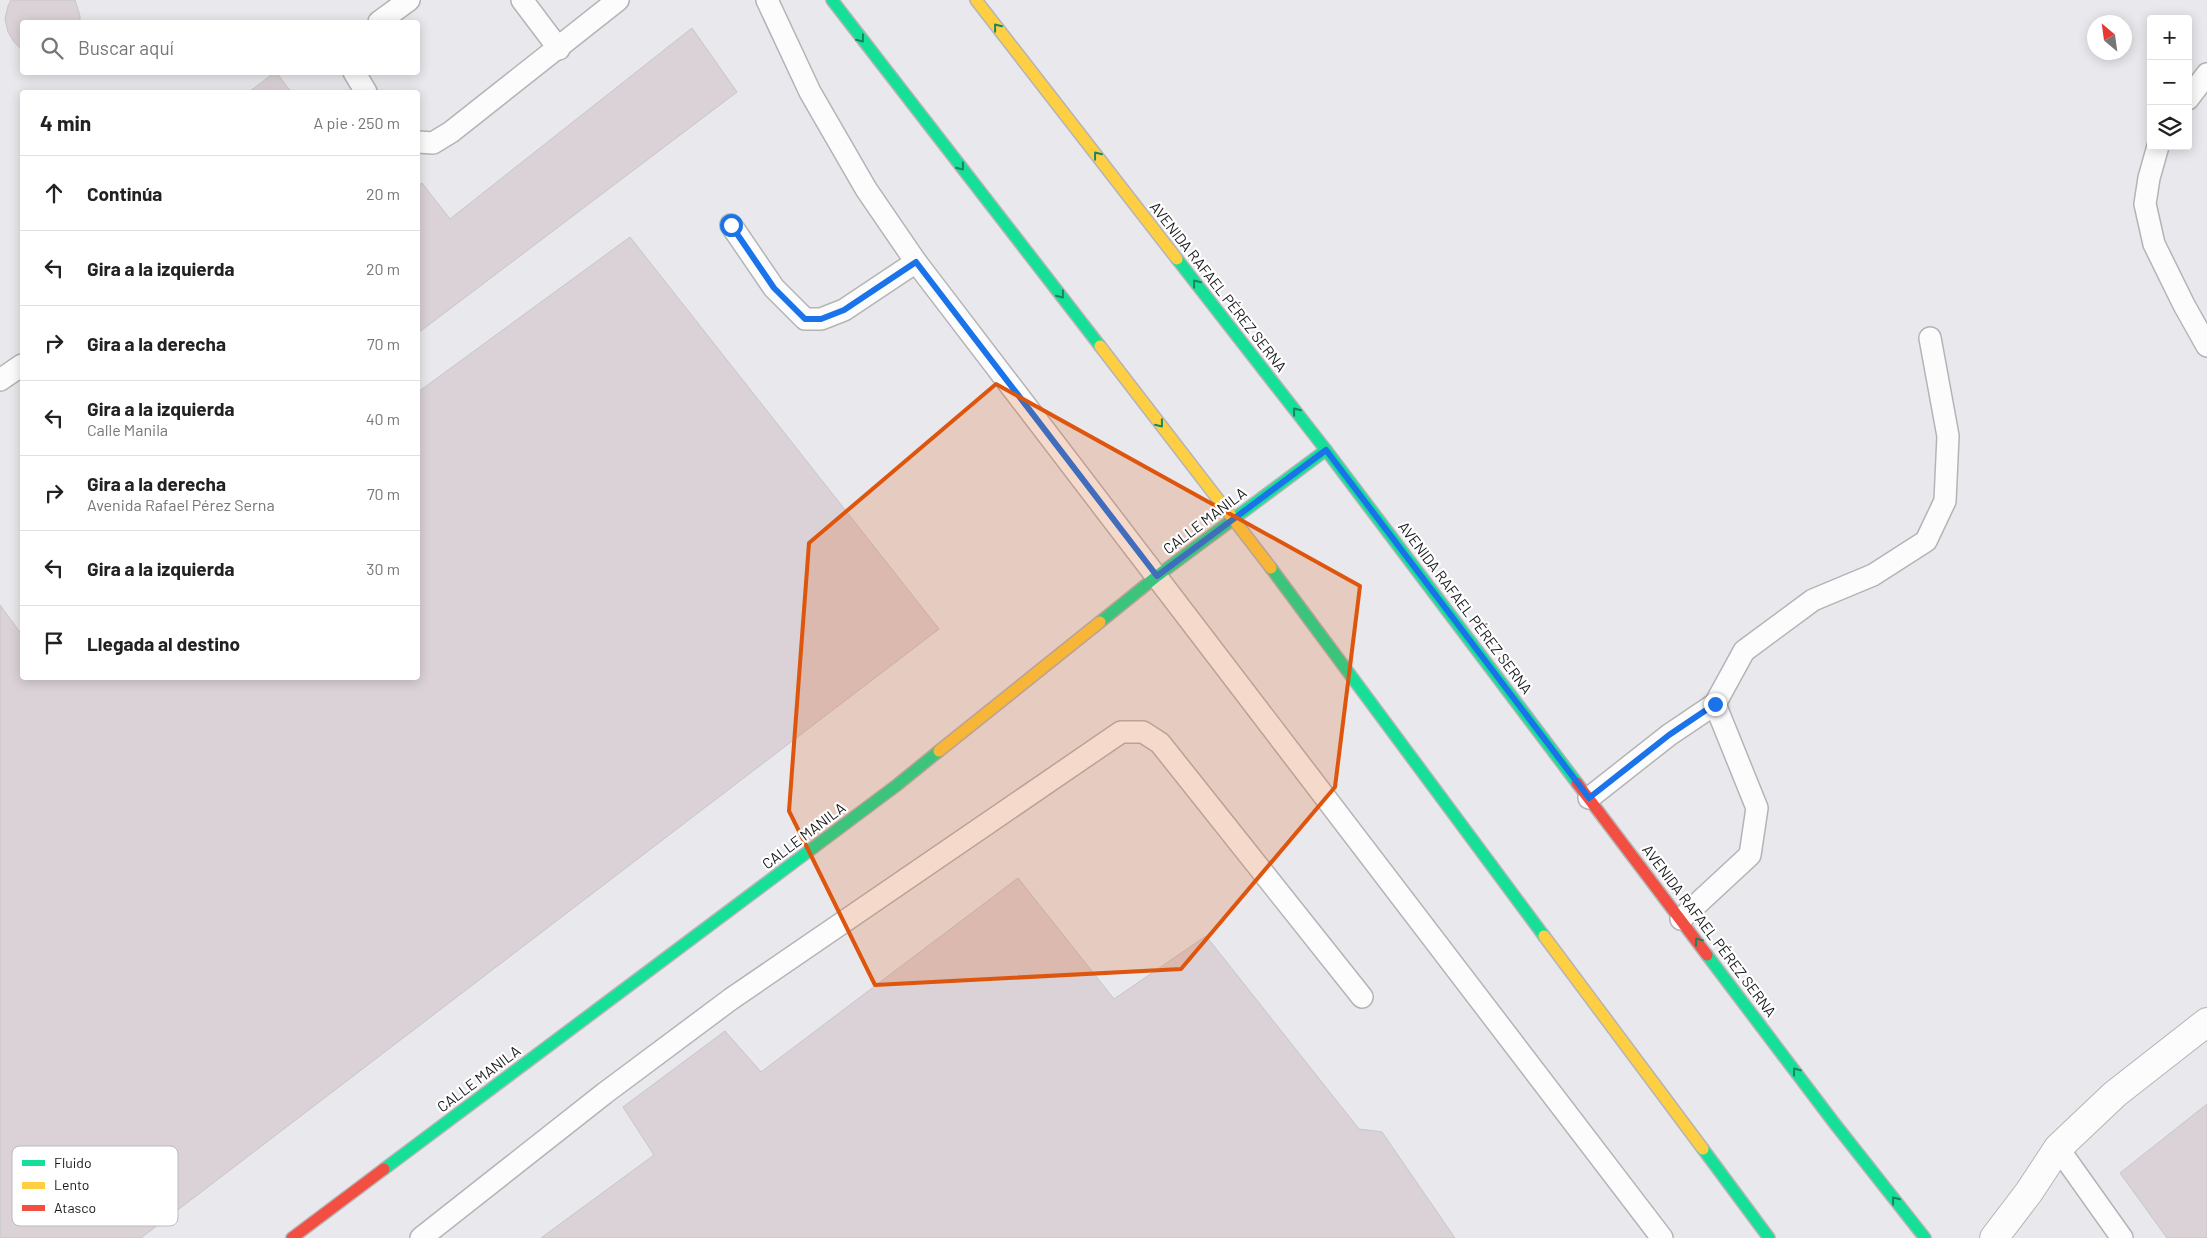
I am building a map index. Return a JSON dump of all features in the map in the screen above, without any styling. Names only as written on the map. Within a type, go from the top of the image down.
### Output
[{"type":"main road","points":[[832,0],[1234,518],[1769,1238]]},
{"type":"main road","name":"AVENIDA RAFAEL PÉREZ SERNA","points":[[976,0],[1326,450],[1925,1238]]},
{"type":"main road","name":"CALLE MANILA","points":[[292,1238],[897,786],[1157,576],[1326,450]]},
{"type":"street","points":[[1994,1238],[2029,1192],[2058,1148],[2115,1094],[2207,1022]]},
{"type":"lane","points":[[382,20],[409,0]]},
{"type":"lane","points":[[522,0],[559,49]]},
{"type":"lane","points":[[420,142],[433,143],[451,132],[559,49],[618,0]]},
{"type":"lane","points":[[767,0],[810,92],[866,189],[916,262],[1662,1238]]},
{"type":"lane","points":[[2192,94],[2207,74]]},
{"type":"lane","points":[[356,75],[365,90]]},
{"type":"lane","points":[[2157,150],[2149,178],[2145,204],[2154,244],[2184,305],[2207,346]]},
{"type":"lane","points":[[731,225],[774,288],[805,319],[821,319],[844,310],[916,262]]},
{"type":"lane","points":[[1589,798],[1669,735],[1715,704],[1744,651],[1813,600],[1873,575],[1926,541],[1945,501],[1948,436],[1930,338]]},
{"type":"lane","points":[[0,380],[20,366]]},
{"type":"lane","points":[[1681,919],[1750,855],[1757,808],[1715,704]]},
{"type":"lane","points":[[420,1238],[605,1093],[731,999],[1121,732],[1142,732],[1160,743],[1362,998]]},
{"type":"lane","points":[[2058,1148],[2122,1238]]},
{"type":"highlighted area","points":[[996,384],[1360,586],[1335,787],[1181,969],[875,985],[789,811],[809,543]]},
{"type":"building","points":[[11,0],[75,0],[80,20],[20,20],[20,48],[8,32],[5,19]]},
{"type":"building","points":[[692,28],[737,92],[420,331],[420,184],[422,183],[450,219]]},
{"type":"building","points":[[271,75],[278,75],[290,90],[252,90]]},
{"type":"building","points":[[630,237],[939,629],[178,1210],[178,1146],[12,1146],[12,1226],[157,1226],[141,1238],[0,1238],[0,605],[20,632],[20,680],[420,680],[420,391]]},
{"type":"building","points":[[1018,878],[1114,999],[1206,936],[1359,1129],[1382,1132],[1455,1238],[541,1238],[654,1155],[623,1107],[725,1031],[761,1072]]},
{"type":"building","points":[[2207,1104],[2207,1238],[2167,1238],[2120,1173]]},
{"type":"traffic: fast","points":[[832,0],[1100,346]]},
{"type":"traffic: fast","points":[[1177,259],[1326,450],[1577,783]]},
{"type":"traffic: fast","points":[[1100,622],[1157,576],[1326,450]]},
{"type":"traffic: fast","points":[[1271,568],[1544,936]]},
{"type":"traffic: fast","points":[[384,1169],[897,785],[939,751]]},
{"type":"traffic: fast","points":[[1707,955],[1835,1124],[1925,1238]]},
{"type":"traffic: fast","points":[[1703,1149],[1769,1238]]},
{"type":"traffic: slow","points":[[976,0],[1177,259]]},
{"type":"traffic: slow","points":[[1100,346],[1271,568]]},
{"type":"traffic: slow","points":[[939,751],[1100,622]]},
{"type":"traffic: slow","points":[[1544,936],[1703,1149]]},
{"type":"traffic: jam","points":[[1577,783],[1707,955]]},
{"type":"traffic: jam","points":[[292,1238],[384,1169]]},
{"type":"route","points":[[731,225],[774,288],[805,319],[821,319],[844,310],[916,262],[1157,576],[1326,450],[1589,798],[1669,735],[1715,704]]}]
